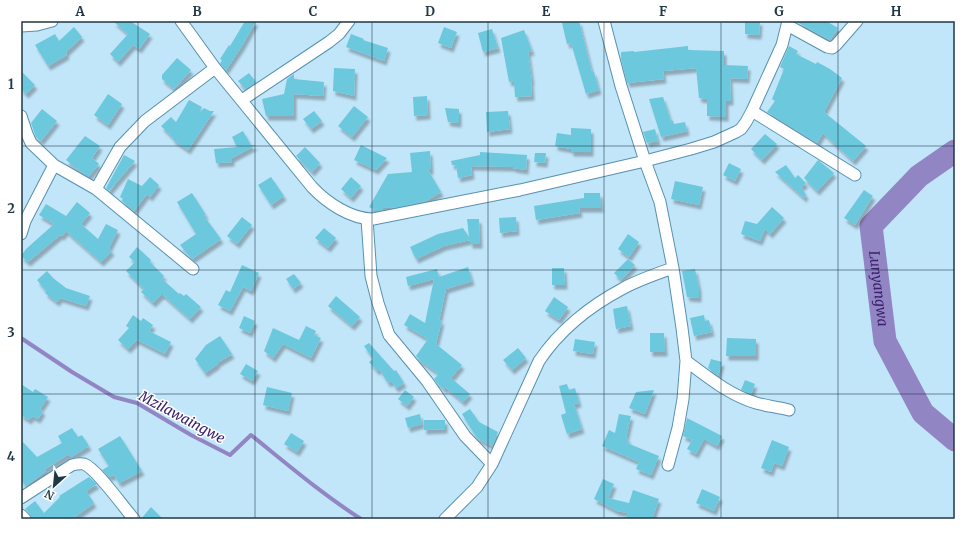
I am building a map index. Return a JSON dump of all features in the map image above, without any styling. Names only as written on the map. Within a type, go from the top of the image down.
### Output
[{"type":"street","points":[[21,26],[37,25],[52,21]]},
{"type":"street","points":[[180,21],[215,68],[318,194],[353,215],[367,219],[381,219],[520,190],[645,161],[714,142],[741,129],[746,122],[782,45],[788,23],[827,47],[832,48],[857,21]]},
{"type":"street","points":[[242,100],[329,42],[339,34],[349,21]]},
{"type":"street","points":[[604,21],[621,86],[660,202],[673,268],[686,361],[680,414],[668,465]]},
{"type":"street","points":[[96,189],[120,148],[145,121],[215,68]]},
{"type":"street","points":[[752,111],[855,175]]},
{"type":"street","points":[[21,116],[27,134],[32,142],[54,165],[96,189],[193,269]]},
{"type":"street","points":[[21,234],[25,221],[54,165]]},
{"type":"street","points":[[367,219],[371,276],[389,335],[427,381],[465,436],[492,464]]},
{"type":"street","points":[[445,519],[477,487],[492,464],[539,361],[546,350],[583,314],[601,302],[622,289],[673,268]]},
{"type":"street","points":[[686,361],[714,382],[735,394],[755,403],[789,410]]},
{"type":"street","points":[[21,498],[72,464],[78,463],[83,464],[96,473],[134,519]]},
{"type":"street","points":[[21,515],[25,519]]},
{"type":"building","points":[[113,21],[130,21],[150,34],[139,49],[133,45],[118,62],[110,54],[128,34]]},
{"type":"building","points":[[245,21],[256,21],[226,70],[220,64],[222,60],[220,59],[229,45],[230,46]]},
{"type":"building","points":[[579,21],[592,72],[594,72],[599,90],[586,94],[571,43],[567,44],[562,23]]},
{"type":"building","points":[[745,21],[760,21],[759,35],[745,34]]},
{"type":"building","points":[[795,21],[826,21],[838,28],[830,40]]},
{"type":"building","points":[[74,27],[82,37],[66,52],[67,55],[48,66],[35,45],[55,34],[59,41]]},
{"type":"building","points":[[444,27],[457,32],[451,48],[438,43]]},
{"type":"building","points":[[492,29],[498,48],[483,52],[478,33]]},
{"type":"building","points":[[524,30],[532,51],[528,52],[532,81],[532,96],[515,97],[514,81],[509,82],[501,38]]},
{"type":"building","points":[[351,34],[364,39],[363,40],[388,48],[384,61],[346,47]]},
{"type":"building","points":[[688,46],[688,50],[724,51],[724,65],[748,66],[747,79],[730,78],[731,101],[726,101],[726,117],[707,116],[707,99],[699,98],[696,68],[663,71],[664,79],[627,83],[621,59],[621,52]]},
{"type":"building","points":[[789,46],[798,51],[796,54],[816,64],[817,62],[842,78],[824,112],[866,146],[853,161],[823,133],[817,143],[767,112],[775,101],[772,99],[784,69],[780,67]]},
{"type":"building","points":[[177,58],[191,70],[174,89],[162,79],[162,75]]},
{"type":"building","points":[[334,68],[355,69],[354,96],[333,91]]},
{"type":"building","points":[[21,71],[35,85],[26,94],[21,89]]},
{"type":"building","points":[[249,73],[256,82],[245,89],[238,81]]},
{"type":"building","points":[[294,74],[294,79],[324,82],[323,96],[294,94],[294,116],[266,116],[262,99],[284,94],[287,79]]},
{"type":"building","points":[[108,94],[122,104],[108,125],[94,115]]},
{"type":"building","points":[[427,96],[428,115],[414,116],[413,97]]},
{"type":"building","points":[[663,97],[671,121],[673,121],[674,124],[685,122],[687,131],[661,137],[649,99]]},
{"type":"building","points":[[189,100],[202,107],[199,113],[204,108],[214,111],[188,150],[172,139],[173,138],[161,126],[171,117],[176,122]]},
{"type":"building","points":[[354,106],[368,117],[352,137],[338,126]]},
{"type":"building","points":[[445,108],[459,109],[459,123],[448,122]]},
{"type":"building","points":[[42,109],[57,121],[41,141],[36,137],[31,123]]},
{"type":"building","points":[[314,111],[322,121],[311,129],[303,119]]},
{"type":"building","points":[[508,111],[510,129],[487,132],[486,112]]},
{"type":"building","points":[[571,128],[591,129],[591,152],[571,152],[571,149],[555,146],[557,133],[571,135]]},
{"type":"building","points":[[655,129],[658,141],[647,143],[643,132]]},
{"type":"building","points":[[243,131],[251,145],[256,145],[232,158],[232,162],[216,163],[214,149],[237,147],[232,137]]},
{"type":"building","points":[[765,134],[777,144],[762,160],[751,149]]},
{"type":"building","points":[[85,136],[100,146],[92,158],[99,164],[88,177],[66,160]]},
{"type":"building","points":[[361,145],[387,158],[376,170],[354,160]]},
{"type":"building","points":[[305,147],[320,163],[312,172],[296,156]]},
{"type":"building","points":[[430,151],[431,170],[428,170],[441,192],[426,201],[400,207],[383,208],[382,210],[377,211],[369,207],[388,174],[412,172],[410,153]]},
{"type":"building","points":[[480,152],[527,155],[526,170],[513,167],[471,166],[472,175],[458,178],[456,165],[452,165],[451,161],[480,155]]},
{"type":"building","points":[[535,153],[546,153],[545,163],[534,162]]},
{"type":"building","points":[[124,155],[135,161],[109,191],[106,188]]},
{"type":"building","points":[[818,160],[834,173],[817,191],[804,178]]},
{"type":"building","points":[[729,163],[741,169],[735,181],[723,175]]},
{"type":"building","points":[[786,165],[795,178],[798,175],[806,183],[801,187],[806,195],[804,198],[775,172]]},
{"type":"building","points":[[150,177],[159,185],[150,197],[147,194],[134,211],[122,201],[123,199],[120,197],[128,179],[142,186]]},
{"type":"building","points":[[271,177],[284,196],[271,205],[258,185]]},
{"type":"building","points":[[351,177],[361,186],[351,198],[341,189]]},
{"type":"building","points":[[675,181],[703,187],[699,205],[671,199]]},
{"type":"building","points":[[864,190],[873,196],[855,225],[844,218]]},
{"type":"building","points":[[192,193],[206,215],[204,216],[221,239],[192,259],[180,245],[196,234],[177,202]]},
{"type":"building","points":[[584,193],[600,193],[601,208],[579,208],[580,213],[536,220],[534,206],[584,198]]},
{"type":"building","points":[[77,202],[90,213],[81,224],[98,239],[106,224],[118,230],[109,248],[112,251],[101,262],[66,231],[62,236],[60,235],[28,262],[21,256],[26,249],[54,224],[39,215],[46,204],[66,216]]},
{"type":"building","points":[[772,207],[784,218],[770,234],[765,229],[760,241],[741,234],[745,221],[757,224]]},
{"type":"building","points":[[242,217],[252,225],[237,244],[227,236]]},
{"type":"building","points":[[516,217],[517,231],[500,233],[499,218]]},
{"type":"building","points":[[467,219],[479,219],[480,244],[470,244],[470,240],[444,246],[416,259],[410,247],[438,234],[463,228],[469,237]]},
{"type":"building","points":[[324,228],[336,238],[328,248],[315,238]]},
{"type":"building","points":[[628,234],[639,242],[629,257],[618,249]]},
{"type":"building","points":[[137,247],[151,260],[150,262],[164,276],[162,279],[179,294],[180,293],[184,296],[186,294],[201,307],[190,319],[163,295],[161,295],[153,303],[141,292],[144,289],[126,271],[135,262],[129,257]]},
{"type":"building","points":[[628,259],[635,265],[621,280],[614,273]]},
{"type":"building","points":[[242,265],[259,273],[251,291],[243,287],[230,311],[218,305],[226,290],[230,292]]},
{"type":"building","points":[[468,267],[472,281],[446,289],[439,321],[442,320],[436,344],[462,365],[451,378],[470,394],[463,402],[445,387],[445,390],[437,383],[434,379],[438,375],[435,371],[419,360],[416,356],[428,339],[404,325],[410,314],[425,323],[434,279],[408,286],[406,277],[437,269],[439,277]]},
{"type":"building","points":[[552,268],[564,268],[565,285],[552,285]]},
{"type":"building","points":[[695,269],[699,288],[699,298],[687,297],[682,271]]},
{"type":"building","points":[[47,271],[53,278],[66,288],[90,296],[86,306],[60,298],[57,302],[45,293],[46,291],[37,280]]},
{"type":"building","points":[[294,274],[301,283],[293,289],[286,279]]},
{"type":"building","points":[[336,296],[360,317],[352,326],[328,306]]},
{"type":"building","points":[[554,297],[568,307],[559,320],[545,311]]},
{"type":"building","points":[[627,306],[631,326],[616,329],[613,309]]},
{"type":"building","points":[[133,315],[141,321],[143,318],[153,325],[149,331],[171,342],[165,354],[137,340],[128,349],[118,340],[129,328],[126,326]]},
{"type":"building","points":[[704,315],[705,321],[709,320],[712,332],[694,336],[690,318]]},
{"type":"building","points":[[244,316],[255,321],[250,333],[239,328]]},
{"type":"building","points":[[306,326],[316,331],[314,335],[321,338],[311,358],[283,344],[273,358],[264,351],[273,328],[299,340]]},
{"type":"building","points":[[650,333],[664,333],[665,352],[650,352]]},
{"type":"building","points":[[220,336],[232,354],[217,363],[218,364],[205,373],[195,359],[206,345]]},
{"type":"building","points":[[727,338],[756,339],[756,356],[726,356]]},
{"type":"building","points":[[575,339],[595,342],[593,354],[573,351]]},
{"type":"building","points":[[369,343],[394,371],[396,370],[404,383],[396,388],[391,381],[388,383],[379,369],[377,371],[369,362],[373,359],[364,346]]},
{"type":"building","points":[[518,348],[526,358],[512,370],[503,360]]},
{"type":"building","points":[[711,359],[722,362],[718,376],[708,368]]},
{"type":"building","points":[[246,364],[258,371],[252,381],[240,374]]},
{"type":"building","points":[[745,380],[755,384],[751,394],[741,390]]},
{"type":"building","points":[[21,384],[33,392],[35,389],[48,397],[40,409],[43,411],[38,419],[32,416],[29,420],[21,415]]},
{"type":"building","points":[[567,384],[569,390],[575,388],[579,403],[574,404],[582,429],[567,434],[561,415],[566,413],[559,386]]},
{"type":"building","points":[[267,387],[292,393],[288,411],[263,405]]},
{"type":"building","points":[[405,390],[414,397],[407,406],[398,399]]},
{"type":"building","points":[[654,390],[645,414],[629,408],[636,392]]},
{"type":"building","points":[[470,409],[479,422],[498,432],[492,446],[477,438],[462,414]]},
{"type":"building","points":[[420,414],[422,424],[408,428],[405,418]]},
{"type":"building","points":[[619,414],[631,416],[626,438],[629,439],[627,443],[659,456],[651,475],[636,469],[639,462],[602,446],[609,430],[615,433]]},
{"type":"building","points":[[687,418],[722,436],[717,446],[704,439],[696,454],[687,449],[692,440],[683,436]]},
{"type":"building","points":[[424,420],[445,420],[445,429],[424,430]]},
{"type":"building","points":[[72,428],[78,437],[82,435],[89,446],[71,457],[69,454],[45,469],[46,471],[26,486],[21,480],[21,440],[37,457],[62,443],[58,436]]},
{"type":"building","points":[[291,433],[304,441],[297,452],[284,444]]},
{"type":"building","points":[[120,436],[142,471],[119,483],[114,475],[109,477],[102,470],[109,466],[98,449]]},
{"type":"building","points":[[772,440],[789,447],[782,466],[774,463],[771,472],[761,468]]},
{"type":"building","points":[[89,477],[97,484],[86,491],[94,503],[72,519],[32,519],[30,514],[25,509],[35,501],[44,513],[60,497],[59,496]]},
{"type":"building","points":[[603,479],[614,484],[608,498],[629,503],[633,490],[659,499],[652,519],[626,519],[628,513],[617,511],[594,499]]},
{"type":"building","points":[[702,489],[720,497],[714,511],[696,503]]},
{"type":"building","points":[[151,507],[163,519],[141,519]]},
{"type":"waterway","name":"Lunyangwa","points":[[955,151],[919,176],[871,226],[885,341],[923,413],[955,440]]},
{"type":"waterway","name":"Mzilawaingwe","points":[[21,338],[72,372],[114,397],[137,403],[191,435],[230,455],[251,435],[291,468],[361,519]]}]
